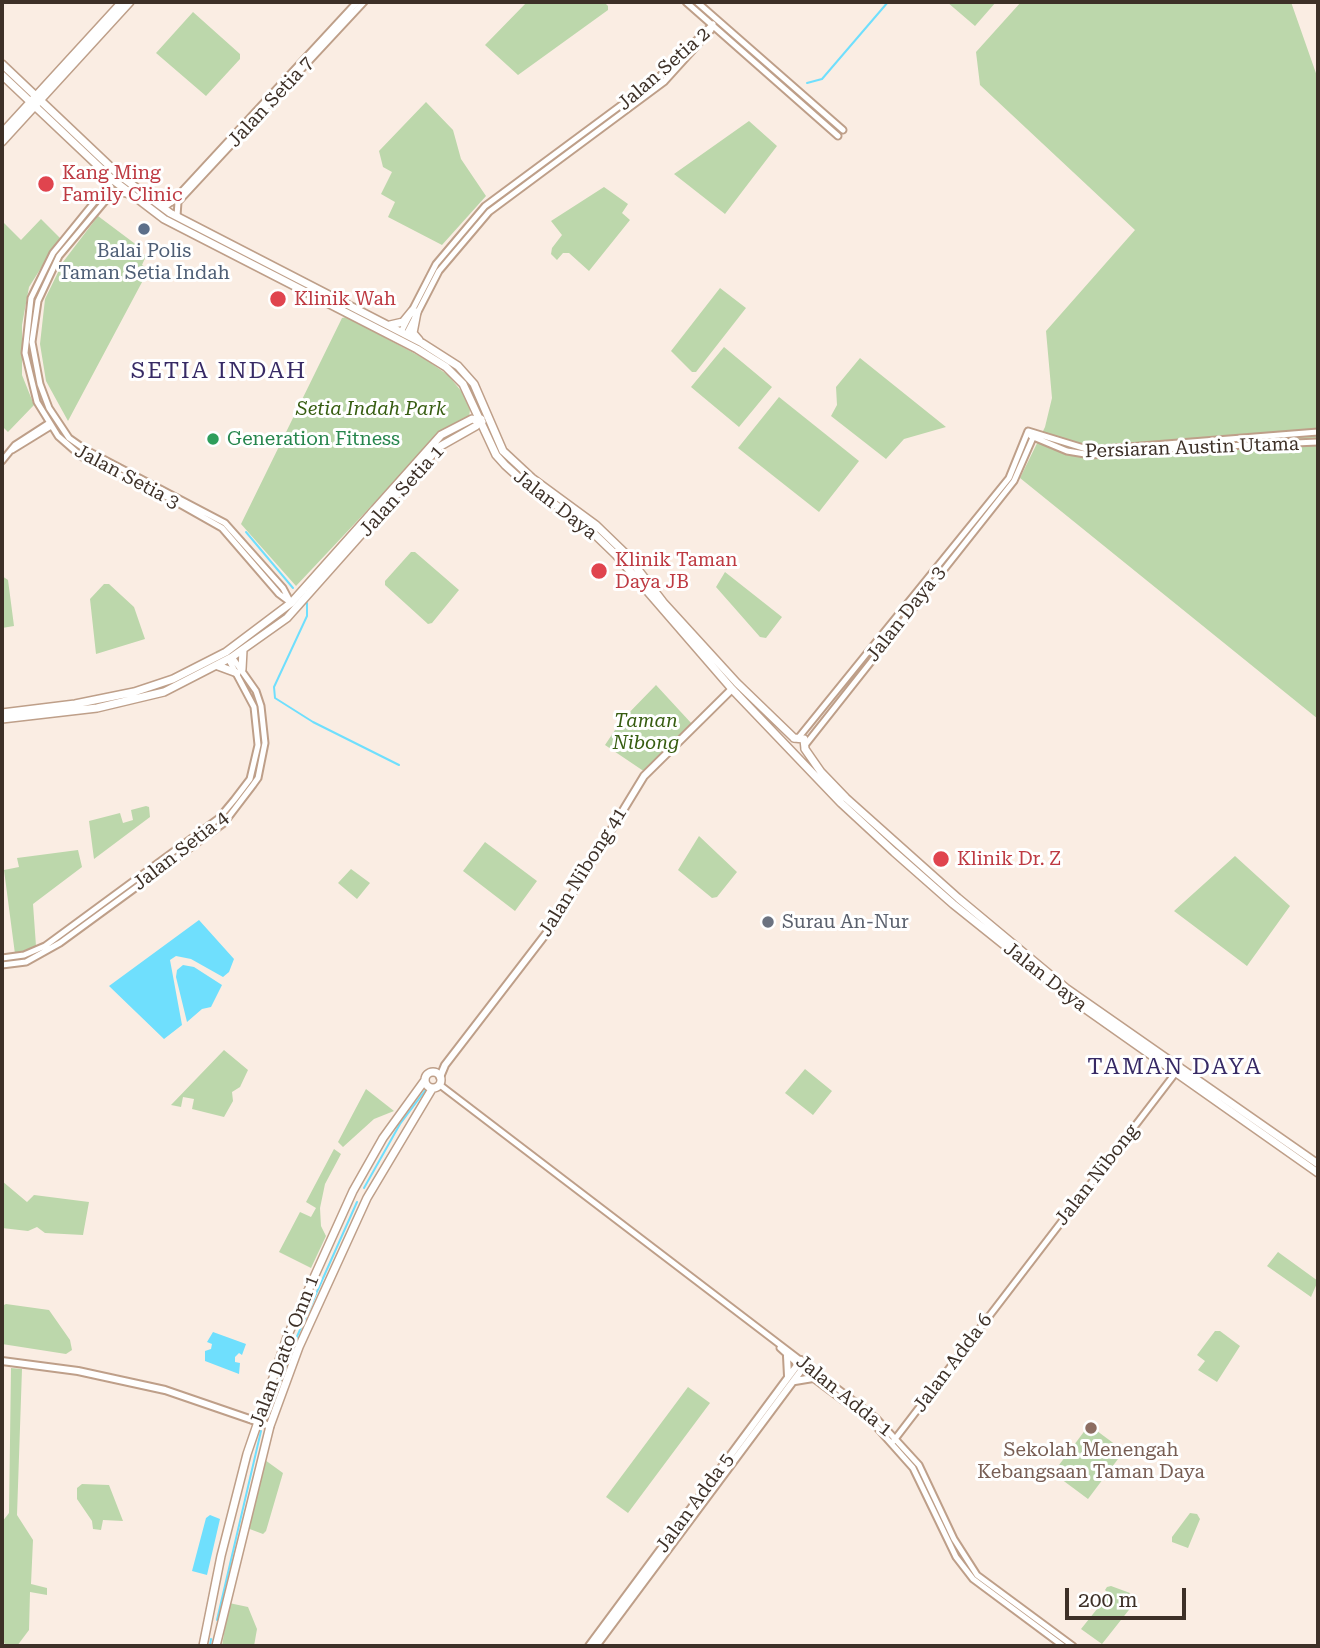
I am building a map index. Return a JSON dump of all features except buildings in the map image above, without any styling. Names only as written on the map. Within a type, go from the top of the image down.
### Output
[{"type":"main road","points":[[23,114],[48,112],[49,86],[122,2]]},
{"type":"main road","points":[[2,133],[130,2]]},
{"type":"main road","points":[[2,64],[23,89],[25,102],[23,114],[2,142]]},
{"type":"main road","points":[[2,75],[23,89],[49,86]]},
{"type":"main road","name":"Jalan Daya","points":[[23,89],[100,166],[155,202],[177,222],[383,323],[458,366],[474,384],[476,400],[498,441],[532,478],[596,525],[626,554],[663,602],[737,683],[806,747],[821,772],[846,798],[958,898],[1066,988],[1318,1173]]},
{"type":"main road","name":"Jalan Daya","points":[[48,112],[133,195],[268,274],[387,334],[420,346]]},
{"type":"main road","points":[[100,166],[107,179],[108,192],[119,191],[133,195]]},
{"type":"main road","points":[[155,202],[165,205],[176,200]]},
{"type":"main road","points":[[262,262],[268,274],[277,270]]},
{"type":"main road","points":[[383,323],[396,326],[415,311]]},
{"type":"main road","points":[[415,311],[414,333],[420,346]]},
{"type":"main road","points":[[387,334],[403,335]]},
{"type":"main road","points":[[476,400],[482,411],[480,421],[498,441]]},
{"type":"main road","points":[[476,400],[467,426],[488,437]]},
{"type":"main road","name":"Jalan Daya","points":[[480,421],[496,455],[512,472],[573,516],[616,555],[732,688],[841,803],[953,904],[1074,1001],[1318,1164]]},
{"type":"main road","name":"Jalan Setia 1","points":[[2,713],[75,704],[134,692],[173,679],[255,632],[292,603],[435,441],[480,421]]},
{"type":"main road","name":"Jalan Setia 1","points":[[2,719],[123,702],[174,688],[218,666],[275,628],[439,447],[467,426]]},
{"type":"main road","points":[[275,628],[290,611],[292,603],[300,601],[320,580]]},
{"type":"main road","points":[[194,668],[232,657],[255,632]]},
{"type":"main road","points":[[218,666],[239,671],[244,649]]},
{"type":"main road","name":"Jalan Nibong 41","points":[[437,1081],[445,1065],[555,922],[644,776],[732,688]]},
{"type":"main road","points":[[123,702],[134,692],[140,696],[151,695]]},
{"type":"main road","points":[[793,750],[797,738]]},
{"type":"main road","points":[[793,750],[806,747]]},
{"type":"main road","name":"Jalan Dato' Onn 1","points":[[203,1646],[223,1544],[256,1421],[287,1337],[353,1191],[383,1138],[429,1073],[437,1081],[367,1198],[299,1347],[270,1426],[216,1646]]},
{"type":"main road","points":[[425,1080],[437,1081]]},
{"type":"main road","points":[[353,1191],[367,1198]]},
{"type":"main road","points":[[786,1356],[790,1363],[790,1380],[813,1378]]},
{"type":"main road","points":[[2,1361],[78,1371],[165,1390],[270,1426]]},
{"type":"main road","name":"Jalan Adda 5","points":[[589,1646],[608,1625],[801,1364]]},
{"type":"main road","name":"Jalan Adda 5","points":[[596,1646],[608,1625]]},
{"type":"street","name":"Jalan Setia 7","points":[[176,200],[357,2]]},
{"type":"street","name":"Jalan Setia 7","points":[[176,200],[363,2]]},
{"type":"street","points":[[687,2],[695,4],[752,49],[839,131],[747,54],[695,4]]},
{"type":"street","points":[[685,55],[703,27],[695,4]]},
{"type":"street","points":[[713,24],[721,26],[752,49]]},
{"type":"street","name":"Jalan Setia 2","points":[[415,311],[453,251],[489,212],[664,82],[713,24]]},
{"type":"street","points":[[685,55],[715,34],[747,54]]},
{"type":"street","name":"Jalan Setia 2","points":[[403,335],[439,260],[485,206],[685,55]]},
{"type":"street","name":"Jalan Setia 3","points":[[119,179],[53,253],[31,298],[25,353],[33,390],[45,410],[65,433],[86,450],[225,523],[283,588],[292,603]]},
{"type":"street","points":[[165,210],[176,200]]},
{"type":"street","points":[[176,200],[177,222]]},
{"type":"street","points":[[439,260],[453,251],[459,235]]},
{"type":"street","points":[[45,410],[50,424],[65,433]]},
{"type":"street","points":[[41,430],[45,410]]},
{"type":"street","points":[[2,461],[15,445],[50,424]]},
{"type":"street","name":"Jalan Setia 3","points":[[50,424],[58,436],[82,457],[222,528],[279,594],[292,603]]},
{"type":"street","points":[[41,430],[58,436]]},
{"type":"street","name":"Persiaran Austin Utama","points":[[1031,434],[1090,450],[1318,432]]},
{"type":"street","points":[[1027,455],[1031,434]]},
{"type":"street","points":[[1008,484],[1031,434]]},
{"type":"street","name":"Persiaran Austin Utama","points":[[1031,434],[1048,443],[1091,455],[1203,446],[1318,442]]},
{"type":"street","points":[[1008,484],[1037,444],[1048,443]]},
{"type":"street","name":"Jalan Daya 3","points":[[797,738],[1008,484]]},
{"type":"street","name":"Jalan Daya 3","points":[[806,747],[1008,484]]},
{"type":"street","points":[[145,487],[159,486],[169,499]]},
{"type":"street","points":[[283,588],[297,591],[307,585]]},
{"type":"street","points":[[277,616],[281,609],[279,594]]},
{"type":"street","name":"Jalan Setia 4","points":[[2,958],[24,955],[45,946],[219,818],[234,800],[250,779],[258,745],[254,707],[232,657]]},
{"type":"street","name":"Jalan Setia 4","points":[[2,965],[26,962],[46,953],[224,822],[258,778],[263,756],[259,696],[239,671]]},
{"type":"street","name":"Jalan Nibong","points":[[1015,1283],[1178,1070]]},
{"type":"street","name":"Jalan Adda 1","points":[[437,1081],[801,1364],[876,1418],[920,1480],[948,1543],[964,1569],[986,1592],[1063,1646]]},
{"type":"street","name":"Jalan Adda 6","points":[[894,1441],[1015,1283]]},
{"type":"street","name":"Jalan Adda 1","points":[[770,1338],[786,1356],[801,1364],[813,1378],[894,1441],[926,1475],[954,1539],[978,1575],[1073,1646]]},
{"type":"green space","points":[[527,2],[604,2],[608,10],[518,75],[485,45]]},
{"type":"green space","points":[[947,2],[996,2],[975,26]]},
{"type":"green space","points":[[1021,2],[1291,2],[1318,79],[1318,719],[1020,478],[1045,427],[1052,398],[1046,331],[1135,230],[980,85],[976,52]]},
{"type":"green space","points":[[193,12],[240,54],[240,59],[206,96],[156,53]]},
{"type":"green space","points":[[426,102],[453,130],[461,159],[486,196],[442,245],[388,217],[395,202],[381,194],[392,172],[383,167],[379,151]]},
{"type":"green space","points":[[749,121],[777,146],[725,214],[674,174]]},
{"type":"green space","points":[[604,187],[628,204],[622,213],[630,220],[589,271],[569,253],[563,253],[557,260],[551,254],[552,248],[562,235],[551,221]]},
{"type":"green space","points":[[98,216],[142,249],[141,253],[146,256],[142,265],[149,269],[68,421],[46,381],[40,344],[45,299],[63,262]]},
{"type":"green space","points":[[41,219],[60,238],[29,287],[22,325],[22,375],[34,405],[8,432],[2,426],[2,221],[21,240]]},
{"type":"green space","points":[[720,288],[746,308],[696,372],[692,372],[671,351]]},
{"type":"green space","name":"Setia Indah Park","points":[[346,317],[425,359],[448,375],[462,392],[470,410],[469,417],[439,434],[296,586],[241,524],[342,318]]},
{"type":"green space","points":[[724,347],[772,387],[739,427],[691,387]]},
{"type":"green space","points":[[860,358],[946,427],[904,439],[886,459],[831,416],[837,405],[836,387]]},
{"type":"green space","points":[[779,397],[859,461],[819,512],[738,448]]},
{"type":"green space","points":[[411,552],[415,552],[459,590],[432,623],[428,624],[385,585],[385,581]]},
{"type":"green space","points":[[725,572],[782,617],[766,638],[760,637],[716,587]]},
{"type":"green space","points":[[2,576],[8,580],[14,626],[2,628]]},
{"type":"green space","points":[[104,584],[109,584],[134,607],[145,639],[96,654],[90,599]]},
{"type":"green space","name":"Taman Nibong","points":[[656,685],[692,724],[645,772],[605,745],[621,721]]},
{"type":"green space","points":[[149,807],[150,817],[94,859],[89,821],[120,813],[123,823],[133,820],[131,810]]},
{"type":"green space","points":[[699,836],[737,872],[717,897],[712,898],[678,870]]},
{"type":"green space","points":[[485,842],[537,881],[515,911],[463,871]]},
{"type":"green space","points":[[78,850],[82,867],[33,904],[36,946],[15,954],[4,870],[19,867],[17,858]]},
{"type":"green space","points":[[1235,856],[1290,906],[1247,966],[1174,911]]},
{"type":"green space","points":[[351,869],[370,883],[357,899],[338,883]]},
{"type":"green space","points":[[224,1050],[248,1070],[240,1087],[232,1092],[233,1101],[224,1117],[192,1109],[194,1099],[183,1097],[181,1107],[171,1105]]},
{"type":"green space","points":[[805,1069],[832,1091],[813,1115],[785,1093]]},
{"type":"green space","points":[[366,1089],[394,1111],[374,1119],[343,1147],[338,1142]]},
{"type":"green space","points":[[334,1149],[341,1154],[325,1184],[320,1208],[321,1226],[326,1236],[311,1268],[279,1252],[300,1212],[311,1217],[316,1208],[306,1202]]},
{"type":"green space","points":[[2,1181],[27,1202],[34,1195],[89,1202],[83,1235],[45,1233],[37,1227],[28,1231],[2,1228]]},
{"type":"green space","points":[[1278,1252],[1318,1281],[1311,1297],[1267,1266]]},
{"type":"green space","points":[[6,1304],[49,1310],[70,1340],[72,1350],[66,1354],[2,1344],[2,1306]]},
{"type":"green space","points":[[1215,1331],[1220,1331],[1240,1346],[1217,1382],[1198,1370],[1205,1361],[1197,1355]]},
{"type":"green space","points":[[11,1368],[22,1369],[17,1515],[33,1540],[31,1584],[47,1588],[47,1595],[30,1592],[29,1630],[17,1646],[6,1646],[2,1639],[2,1522],[9,1513]]},
{"type":"green space","points":[[688,1387],[710,1403],[628,1513],[606,1497]]},
{"type":"green space","points":[[1089,1425],[1124,1451],[1088,1499],[1053,1473]]},
{"type":"green space","points":[[265,1460],[283,1473],[263,1534],[247,1528]]},
{"type":"green space","points":[[82,1484],[109,1485],[123,1521],[103,1520],[101,1530],[93,1529],[92,1521],[77,1499],[77,1488]]},
{"type":"green space","points":[[1190,1513],[1197,1514],[1200,1519],[1188,1548],[1172,1542],[1172,1537]]},
{"type":"green space","points":[[1111,1586],[1130,1593],[1125,1600],[1132,1606],[1102,1644],[1081,1629],[1109,1594],[1105,1590]]},
{"type":"green space","points":[[229,1603],[248,1607],[257,1629],[254,1646],[222,1646]]},
{"type":"water","points":[[199,920],[234,959],[229,972],[223,977],[191,959],[176,956],[170,960],[182,1025],[164,1039],[109,986]]},
{"type":"water","points":[[183,965],[194,967],[222,985],[211,1007],[202,1009],[187,1022],[176,977],[177,970]]},
{"type":"water","points":[[213,1332],[246,1344],[242,1355],[239,1353],[235,1357],[235,1362],[240,1363],[239,1374],[205,1361],[205,1351],[211,1349],[212,1344],[207,1342]]},
{"type":"water","points":[[210,1515],[220,1519],[207,1575],[192,1571],[206,1518]]},
{"type":"waterway","points":[[807,83],[822,79],[888,2]]},
{"type":"waterway","points":[[246,532],[293,588]]},
{"type":"waterway","points":[[307,603],[307,616],[274,687],[275,698],[313,722],[399,765]]},
{"type":"waterway","points":[[364,1188],[400,1124],[427,1088]]},
{"type":"waterway","points":[[269,1413],[291,1350],[357,1202]]},
{"type":"waterway","points":[[217,1620],[261,1431]]},
{"type":"waterway","points":[[210,1646],[211,1639]]},
{"type":"place","name":"Kang Ming Family Clinic","points":[[46,184]]},
{"type":"place","name":"Balai Polis Taman Setia Indah","points":[[144,229]]},
{"type":"place","name":"Klinik Wah","points":[[278,299]]},
{"type":"place","name":"Generation Fitness","points":[[213,439]]},
{"type":"place","name":"Klinik Taman Daya JB","points":[[599,571]]},
{"type":"place","name":"Klinik Dr. Z","points":[[941,859]]},
{"type":"place","name":"Surau An-Nur","points":[[768,922]]},
{"type":"place","name":"Sekolah Menengah Kebangsaan Taman Daya","points":[[1091,1428]]},
{"type":"district","name":"SETIA INDAH","points":[[219,371]]},
{"type":"district","name":"TAMAN DAYA","points":[[1175,1067]]}]
